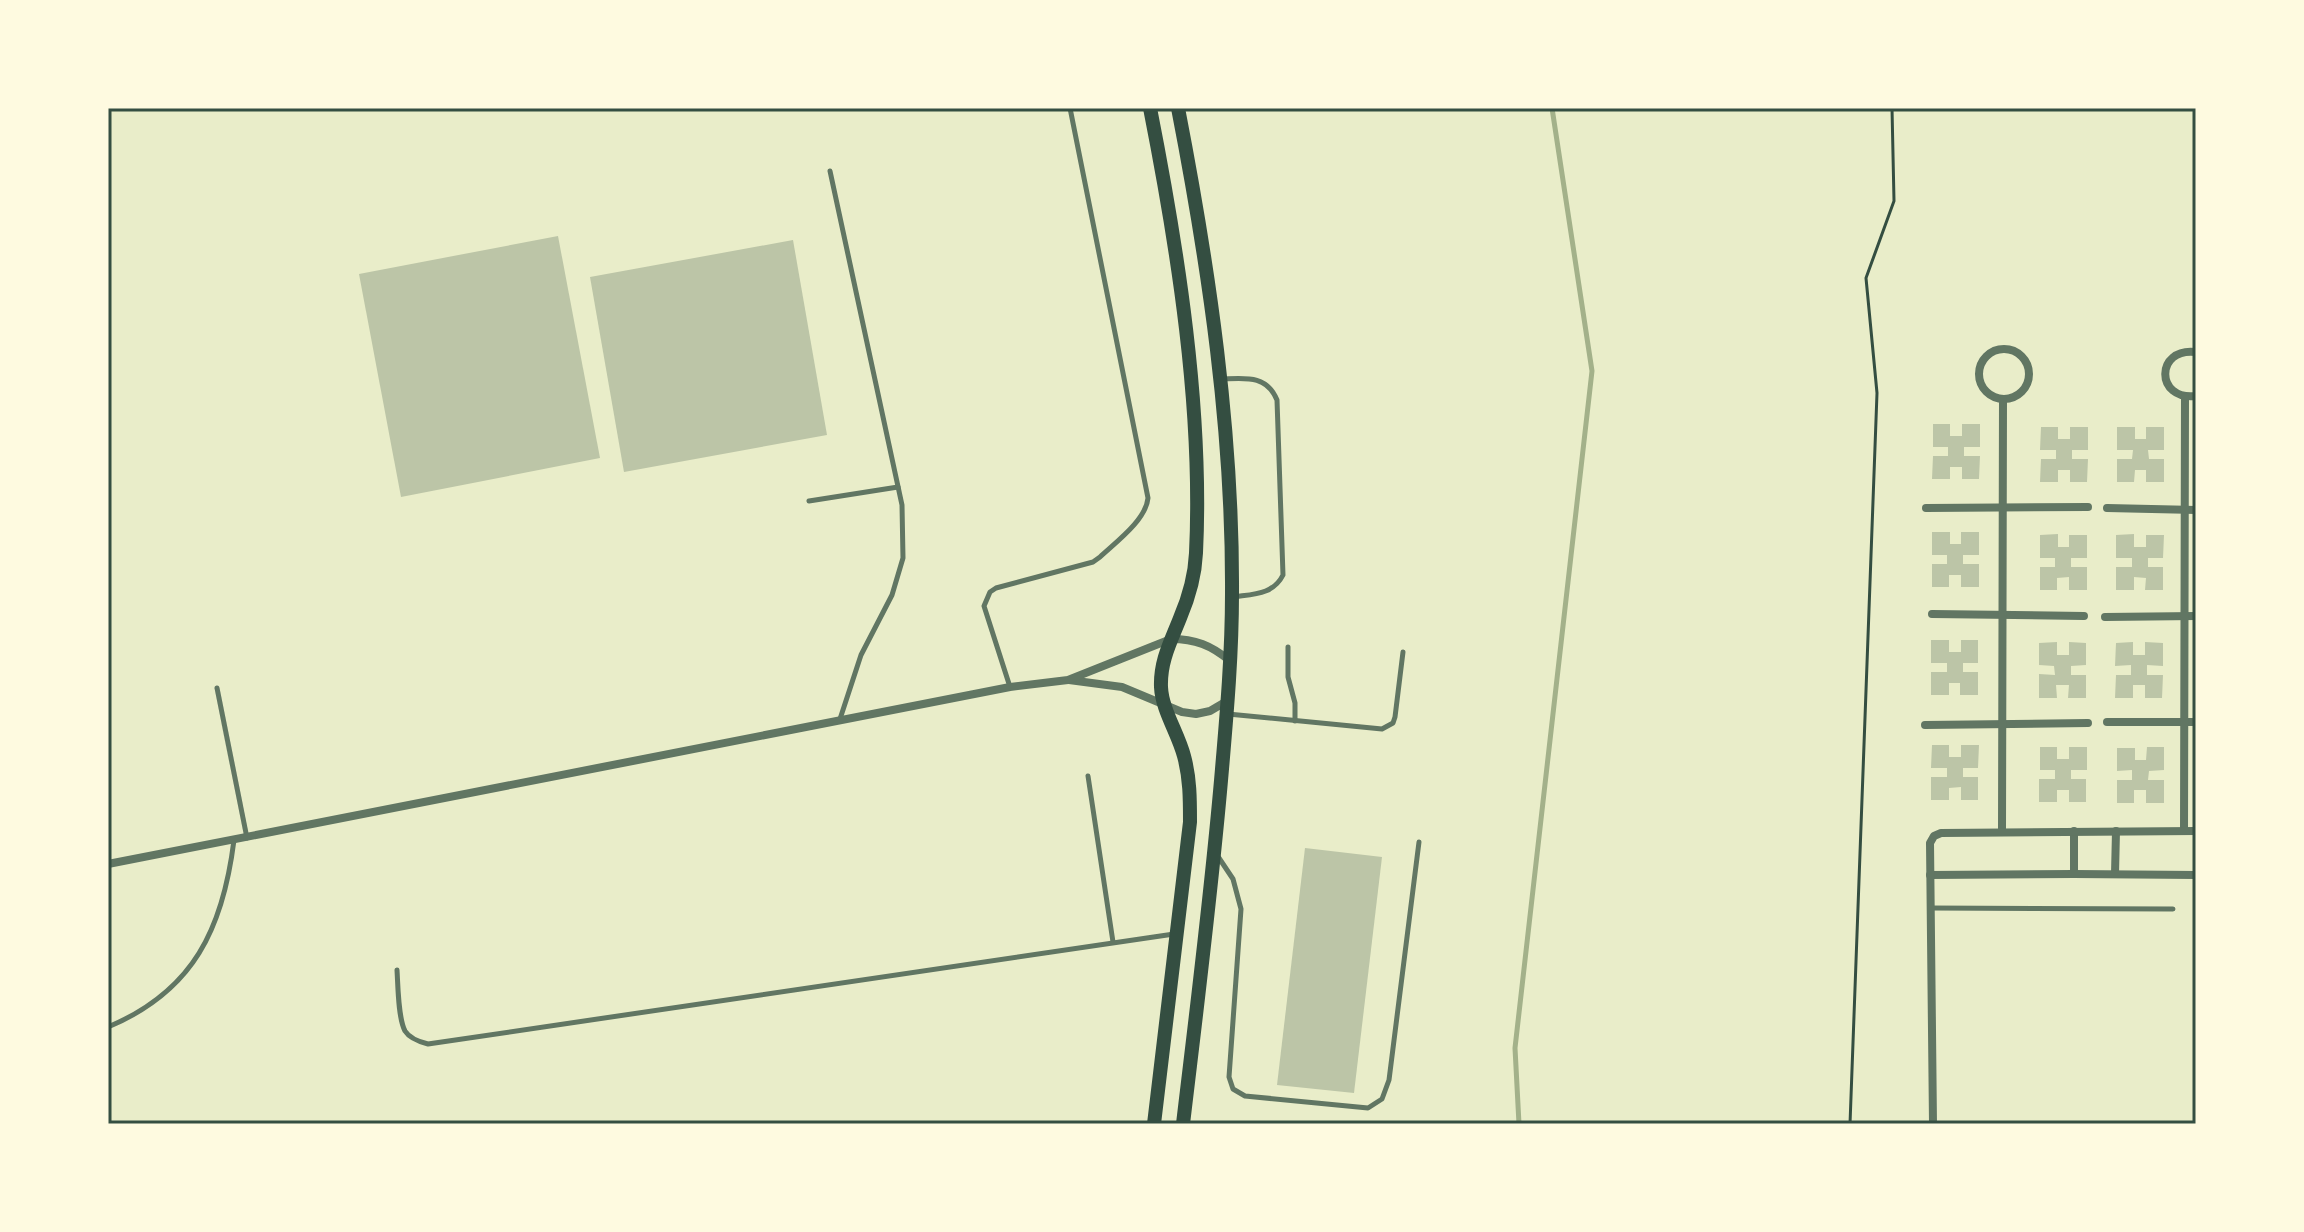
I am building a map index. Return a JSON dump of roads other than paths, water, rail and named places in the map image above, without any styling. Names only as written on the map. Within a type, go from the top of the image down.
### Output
[{"type":"main road","points":[[1150,108],[1187,349],[1197,474],[1196,557],[1192,586],[1162,663],[1161,689],[1184,757],[1190,788],[1190,822],[1154,1124]]},
{"type":"main road","points":[[1178,108],[1204,244],[1220,379],[1228,464],[1233,597],[1215,851],[1183,1124]]},
{"type":"street","points":[[2005,348],[2016,351],[2024,359],[2029,369],[2029,380],[2014,397],[2003,399],[1992,397],[1983,389],[1979,367],[1994,350],[2005,348]]},
{"type":"street","points":[[2196,352],[2175,354],[2167,363],[2165,373],[2167,384],[2174,393],[2185,397],[2196,396]]},
{"type":"street","points":[[2184,831],[2185,397]]},
{"type":"street","points":[[2002,832],[2003,399]]},
{"type":"street","points":[[1926,508],[2088,507]]},
{"type":"street","points":[[2107,508],[2196,510]]},
{"type":"street","points":[[1932,614],[2084,616]]},
{"type":"street","points":[[2105,617],[2196,616]]},
{"type":"street","points":[[1068,680],[1171,639],[1204,643],[1230,661]]},
{"type":"street","points":[[108,864],[1010,687],[1068,680],[1122,687],[1165,706],[1196,714],[1227,708]]},
{"type":"street","points":[[2107,722],[2196,722]]},
{"type":"street","points":[[1925,725],[2088,723]]},
{"type":"street","points":[[2074,831],[2074,874]]},
{"type":"street","points":[[2115,874],[2116,831]]},
{"type":"street","points":[[1933,1124],[1930,843],[1934,836],[1941,833],[2196,831]]},
{"type":"street","points":[[1930,875],[2196,875]]},
{"type":"lane","points":[[1010,687],[984,606],[990,592],[1093,562],[1140,518],[1148,498],[1070,108]]},
{"type":"lane","points":[[830,171],[902,505],[903,558],[892,595],[852,678],[840,720]]},
{"type":"lane","points":[[1220,379],[1260,380],[1274,391],[1277,400],[1283,575],[1273,589],[1233,597]]},
{"type":"lane","points":[[809,501],[898,487]]},
{"type":"lane","points":[[1288,647],[1288,677],[1295,703],[1295,721]]},
{"type":"lane","points":[[1227,708],[1295,721],[1382,729],[1388,727],[1395,717],[1403,652]]},
{"type":"lane","points":[[217,688],[247,838]]},
{"type":"lane","points":[[1088,776],[1113,942]]},
{"type":"lane","points":[[108,1027],[132,1017],[159,999],[182,977],[203,947],[230,878],[234,840]]},
{"type":"lane","points":[[1215,851],[1233,879],[1241,909],[1229,1077],[1233,1089],[1245,1096],[1368,1108],[1382,1099],[1389,1080],[1419,842]]},
{"type":"lane","points":[[1930,908],[2173,909]]},
{"type":"lane","points":[[397,970],[406,1031],[411,1037],[428,1044],[1177,934]]},
{"type":"waterway","points":[[1519,1124],[1515,1048],[1592,371],[1552,108]]}]
